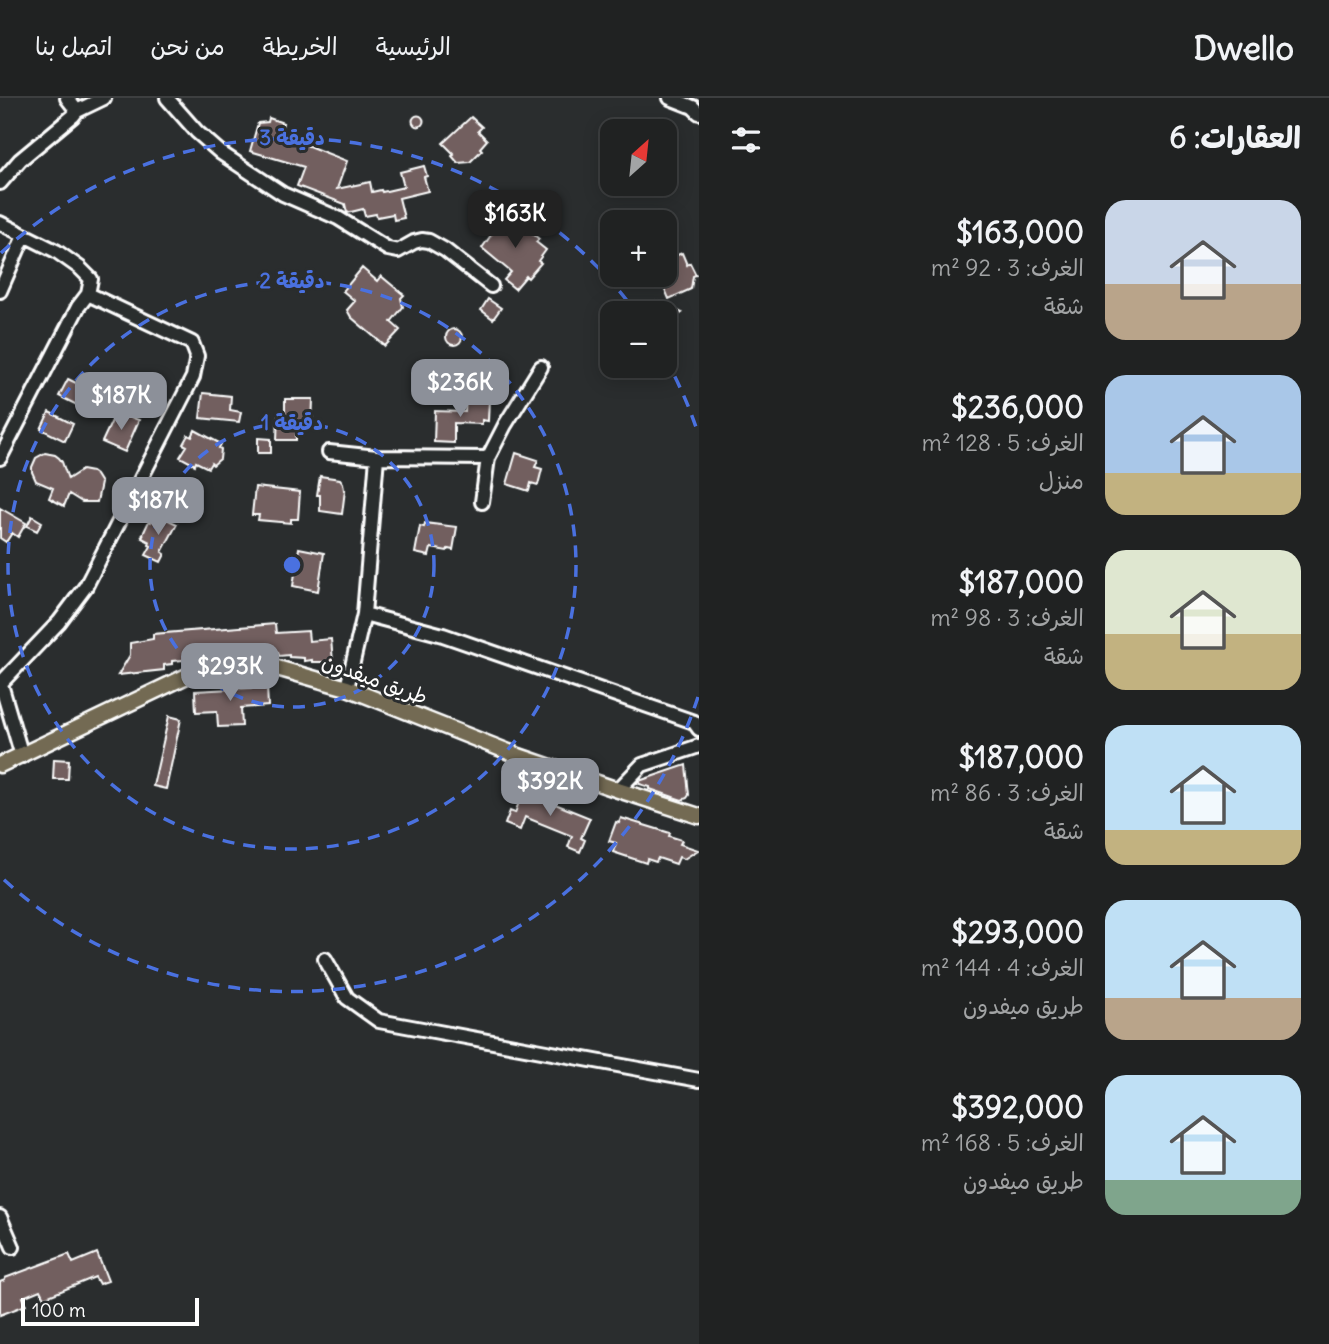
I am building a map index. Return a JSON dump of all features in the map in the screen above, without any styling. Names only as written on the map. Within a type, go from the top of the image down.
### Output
[{"type":"main road","name":"طريق ميفدون","points":[[0,765],[189,675],[234,667],[270,666],[347,688],[519,755],[699,816]]},
{"type":"street","points":[[67,98],[77,111]]},
{"type":"street","points":[[0,183],[20,160],[77,111],[104,98]]},
{"type":"street","points":[[167,98],[197,132],[221,153],[283,194],[338,218],[388,249],[398,251],[414,242],[429,241],[445,250],[491,286]]},
{"type":"street","points":[[670,98],[693,107],[699,113]]},
{"type":"street","points":[[0,223],[56,251],[91,279],[88,294],[78,307],[0,458]]},
{"type":"street","points":[[0,291],[24,236]]},
{"type":"street","points":[[22,756],[0,682],[59,622],[86,586],[193,377],[197,356],[191,343],[88,294]]},
{"type":"street","points":[[482,502],[488,458],[541,368]]},
{"type":"street","points":[[330,452],[377,457],[488,458]]},
{"type":"street","points":[[347,688],[363,614],[377,457]]},
{"type":"street","points":[[363,614],[443,635],[694,722],[699,729]]},
{"type":"street","points":[[618,790],[642,765],[699,746]]},
{"type":"street","points":[[325,959],[347,998],[379,1021],[699,1080]]},
{"type":"street","points":[[0,1217],[13,1247]]},
{"type":"building","points":[[418,116],[422,117],[422,125],[418,126],[414,125],[413,121],[414,117]]},
{"type":"building","points":[[471,117],[482,127],[478,131],[487,140],[480,148],[482,150],[470,162],[458,163],[452,156],[454,154],[443,143]]},
{"type":"building","points":[[269,118],[283,123],[280,134],[347,161],[337,189],[370,182],[372,192],[404,187],[400,172],[424,166],[428,191],[399,198],[404,218],[394,220],[393,214],[365,216],[363,209],[347,213],[345,204],[297,186],[304,167],[250,151],[258,123],[268,122]]},
{"type":"building","points":[[503,218],[512,222],[515,219],[539,239],[536,242],[546,250],[538,261],[541,263],[515,289],[504,280],[511,272],[482,248]]},
{"type":"building","points":[[682,253],[687,265],[690,263],[696,275],[693,276],[691,289],[669,299],[664,287],[677,287],[677,255]]},
{"type":"building","points":[[362,268],[377,281],[381,276],[404,295],[401,298],[403,307],[391,322],[400,330],[385,346],[351,317],[347,310],[355,301],[343,291]]},
{"type":"building","points":[[488,299],[501,308],[493,319],[481,310]]},
{"type":"building","points":[[454,329],[460,331],[460,343],[454,345],[448,343],[446,337],[448,331]]},
{"type":"building","points":[[68,379],[92,391],[83,408],[59,396]]},
{"type":"building","points":[[203,393],[231,396],[230,410],[241,412],[239,422],[200,418]]},
{"type":"building","points":[[466,398],[489,399],[488,421],[482,420],[482,424],[454,423],[454,443],[434,442],[435,411],[465,412]]},
{"type":"building","points":[[285,399],[313,399],[312,426],[304,426],[304,431],[296,431],[296,440],[277,440],[278,414],[285,414]]},
{"type":"building","points":[[49,412],[73,424],[65,441],[41,429]]},
{"type":"building","points":[[116,412],[139,420],[125,452],[102,442]]},
{"type":"building","points":[[195,430],[221,444],[220,459],[213,465],[211,463],[208,468],[180,457],[187,446],[183,444],[188,435],[192,437]]},
{"type":"building","points":[[258,438],[271,439],[271,453],[258,453]]},
{"type":"building","points":[[45,453],[59,458],[68,479],[82,470],[96,475],[101,483],[97,502],[82,502],[69,494],[64,506],[49,498],[53,488],[36,481],[32,472],[36,458]]},
{"type":"building","points":[[516,453],[538,460],[535,467],[542,469],[538,485],[531,483],[529,491],[507,484]]},
{"type":"building","points":[[320,476],[340,479],[343,483],[345,490],[342,514],[320,511],[320,495],[317,495]]},
{"type":"building","points":[[255,487],[300,492],[298,519],[291,519],[291,523],[258,520],[259,515],[252,515]]},
{"type":"building","points":[[0,508],[26,523],[18,537],[12,533],[6,542],[0,538]]},
{"type":"building","points":[[32,516],[42,522],[37,531],[27,526]]},
{"type":"building","points":[[162,517],[177,524],[162,552],[165,554],[161,562],[146,555],[151,546],[142,536],[149,521],[153,518],[160,521]]},
{"type":"building","points":[[425,523],[457,527],[453,550],[431,548],[429,556],[415,553],[420,526],[424,527]]},
{"type":"building","points":[[299,548],[324,553],[318,591],[293,586]]},
{"type":"building","points":[[275,624],[276,633],[308,631],[309,641],[331,639],[333,662],[304,661],[304,658],[289,655],[279,656],[278,652],[172,661],[172,664],[164,665],[164,670],[118,675],[130,655],[130,643],[153,639],[153,634]]},
{"type":"building","points":[[267,687],[268,706],[241,708],[242,726],[218,727],[217,711],[196,712],[195,691]]},
{"type":"building","points":[[169,716],[181,719],[166,789],[153,786]]},
{"type":"building","points":[[54,759],[69,760],[68,779],[53,779]]},
{"type":"building","points":[[686,765],[689,795],[682,800],[636,783],[639,781]]},
{"type":"building","points":[[523,791],[590,818],[581,838],[585,840],[580,852],[568,847],[572,836],[525,817],[520,830],[505,824],[510,811],[515,813]]},
{"type":"building","points":[[621,818],[670,833],[669,836],[682,840],[680,844],[698,850],[684,859],[679,857],[676,864],[658,858],[656,862],[647,859],[646,863],[613,852],[616,843],[609,841],[616,822],[619,823]]},
{"type":"building","points":[[97,1253],[108,1281],[99,1284],[95,1277],[44,1298],[40,1290],[23,1297],[26,1305],[0,1315],[0,1282],[5,1278],[69,1254],[73,1263]]}]
